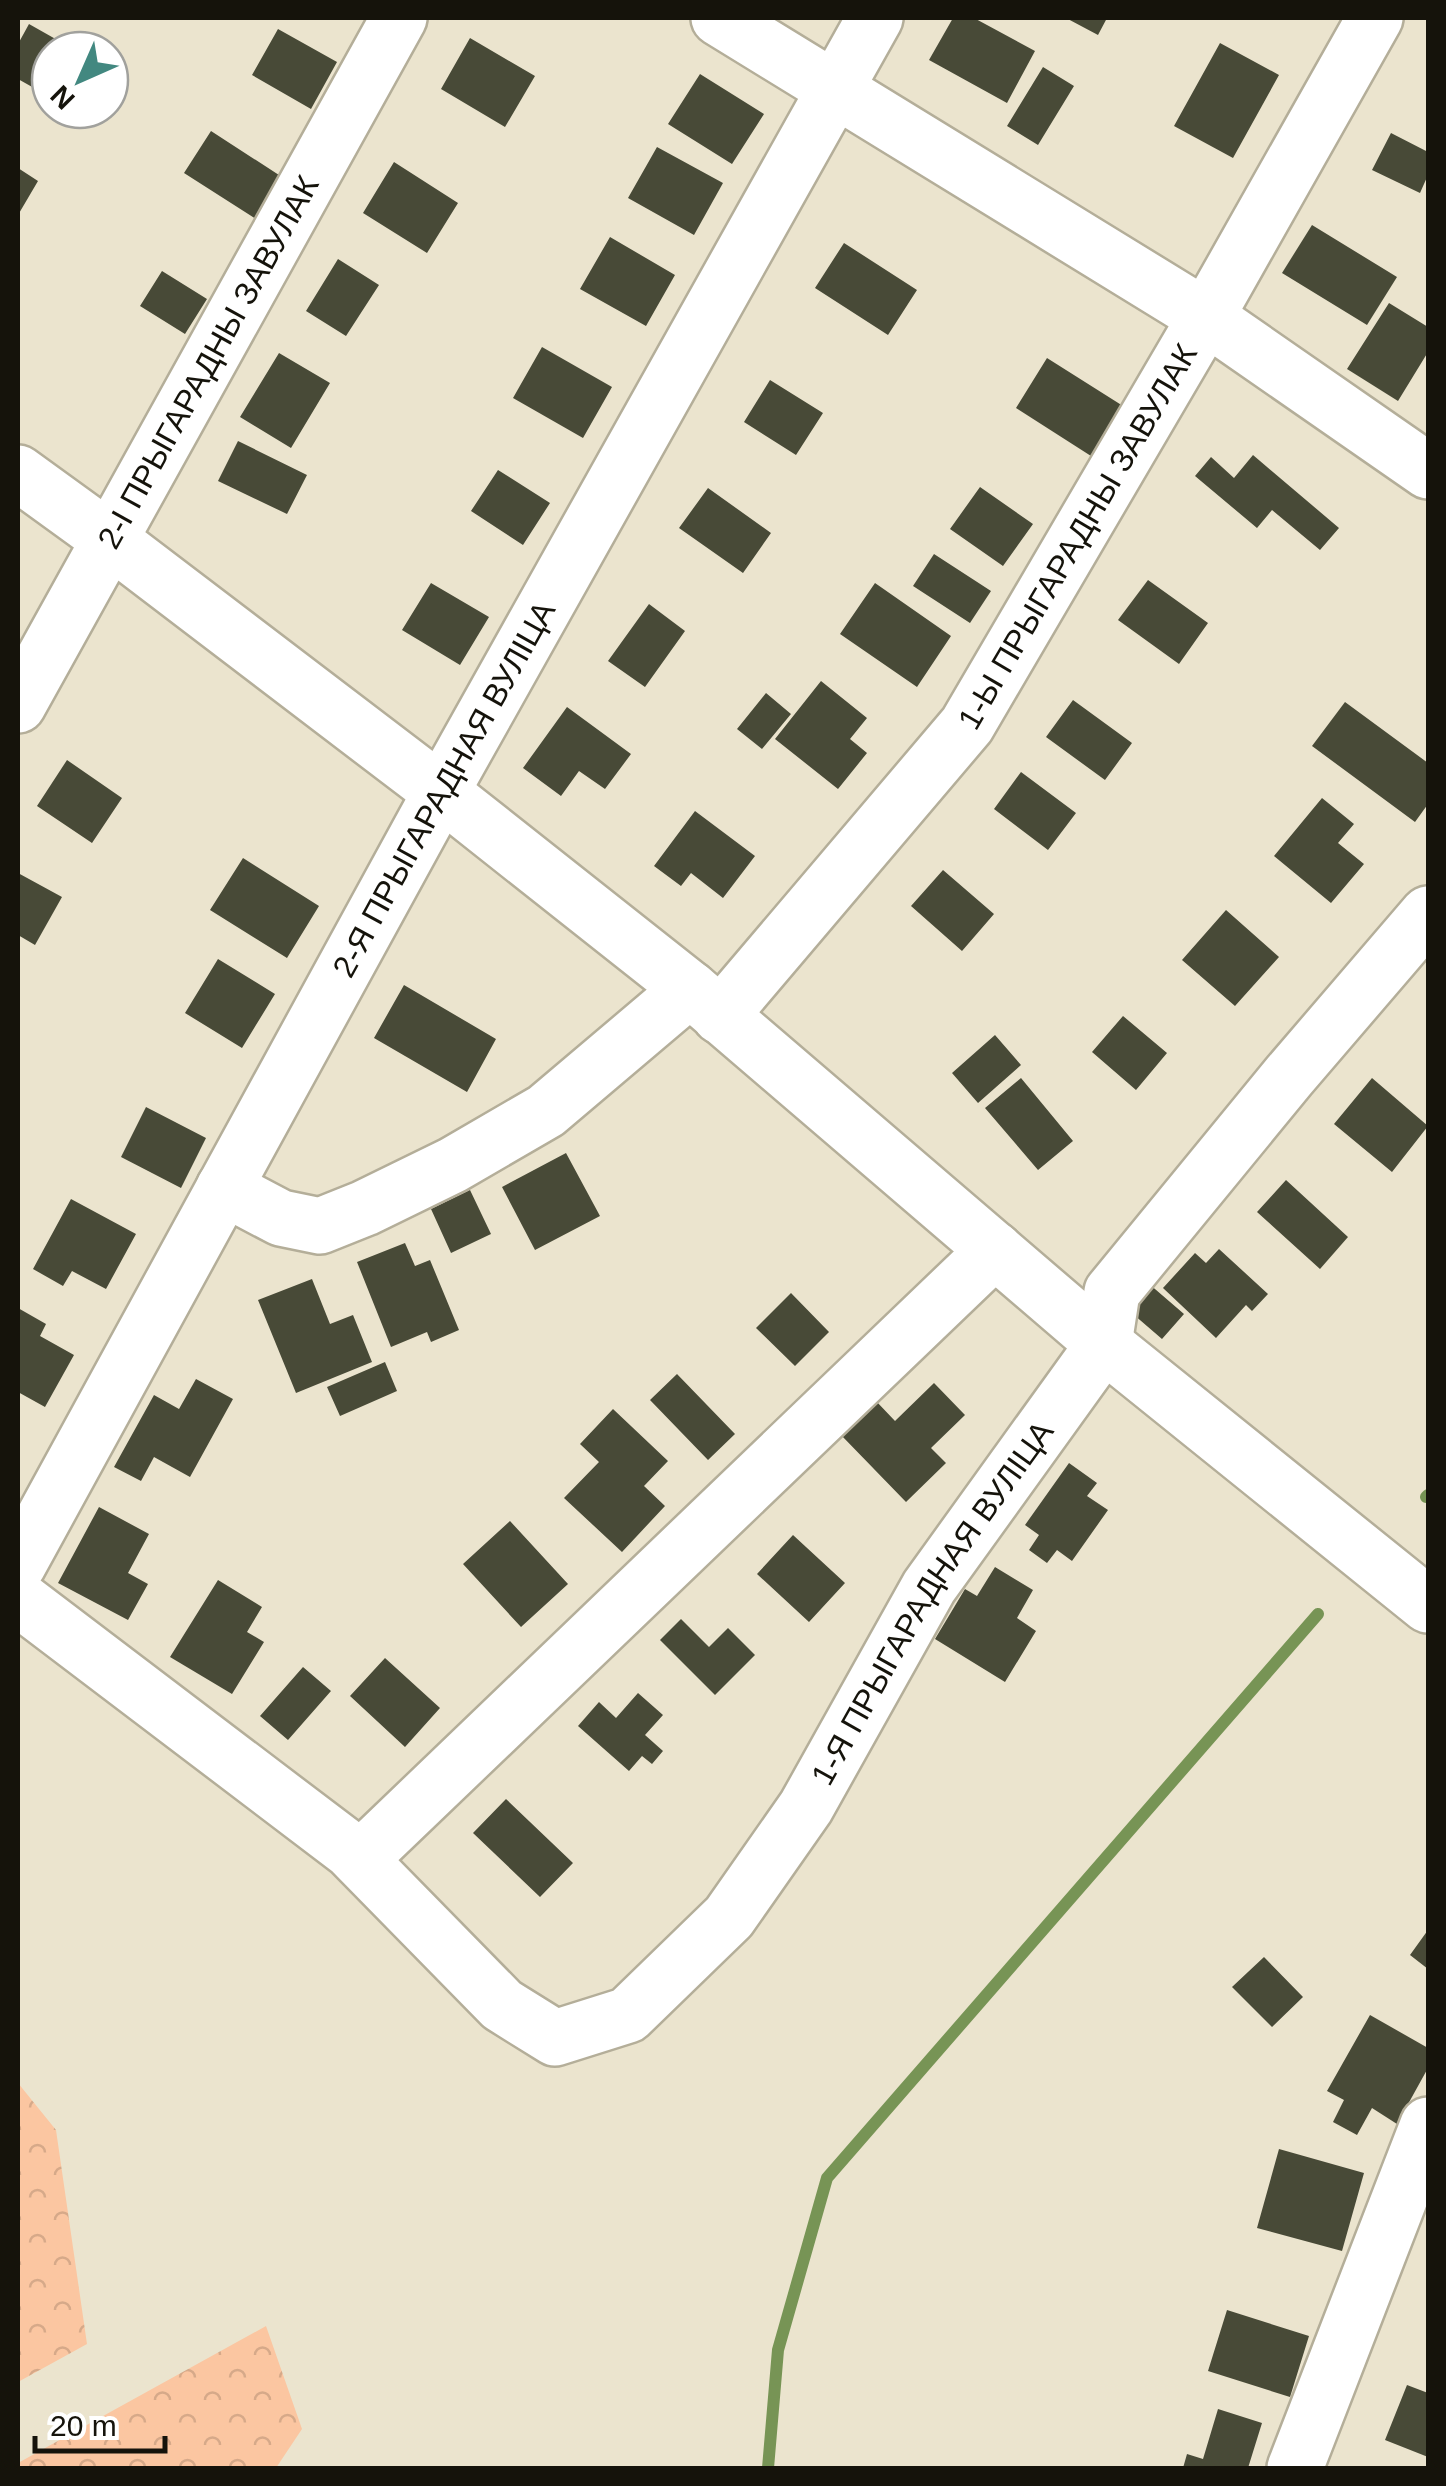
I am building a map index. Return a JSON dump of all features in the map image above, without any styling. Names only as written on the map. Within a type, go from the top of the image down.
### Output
[{"type":"street","name":"2-І ПРЫГАРАДНЫ ЗАВУЛАК","points":[[18,706],[398,18]]},
{"type":"street","points":[[719,18],[1206,317],[1428,472]]},
{"type":"street","name":"2-Я ПРЫГАРАДНАЯ ВУЛІЦА","points":[[18,1564],[441,792],[875,18]]},
{"type":"street","name":"1-Ы ПРЫГАРАДНЫ ЗАВУЛАК","points":[[224,1188],[281,1218],[320,1226],[453,1165],[546,1111],[705,1002],[967,725],[1376,18]]},
{"type":"street","points":[[18,474],[110,539],[441,792],[705,1002],[1104,1344],[1428,1605]]},
{"type":"street","name":"1-Я ПРЫГАРАДНАЯ ВУЛІЦА","points":[[18,1598],[360,1859],[502,2006],[555,2038],[628,2015],[729,1917],[806,1807],[929,1587],[1104,1344],[1112,1292],[1428,914]]},
{"type":"street","points":[[360,1859],[995,1250]]},
{"type":"street","points":[[1295,2468],[1428,2124]]},
{"type":"green space","points":[[18,2083],[56,2130],[87,2344],[18,2382]]},
{"type":"green space","points":[[266,2326],[302,2429],[276,2468],[18,2468],[18,2463]]},
{"type":"building","points":[[953,18],[974,18],[1035,51],[1007,103],[929,60]]},
{"type":"building","points":[[1066,18],[1107,18],[1098,35]]},
{"type":"building","points":[[29,24],[40,30],[30,30],[30,86],[18,79],[18,44]]},
{"type":"building","points":[[278,29],[337,62],[311,109],[252,75]]},
{"type":"building","points":[[470,38],[535,76],[505,127],[441,89]]},
{"type":"building","points":[[1220,43],[1279,75],[1233,158],[1174,126]]},
{"type":"building","points":[[1043,67],[1074,86],[1038,145],[1007,126]]},
{"type":"building","points":[[700,74],[764,114],[732,164],[668,124]]},
{"type":"building","points":[[211,131],[282,177],[256,219],[184,173]]},
{"type":"building","points":[[1391,133],[1428,152],[1428,175],[1420,193],[1372,170]]},
{"type":"building","points":[[657,147],[723,183],[694,235],[628,198]]},
{"type":"building","points":[[394,162],[458,203],[427,253],[363,213]]},
{"type":"building","points":[[18,168],[38,181],[18,215]]},
{"type":"building","points":[[1312,225],[1397,277],[1367,325],[1282,273]]},
{"type":"building","points":[[610,237],[675,275],[646,326],[580,289]]},
{"type":"building","points":[[844,243],[917,290],[888,335],[815,288]]},
{"type":"building","points":[[338,259],[379,285],[346,336],[306,311]]},
{"type":"building","points":[[162,271],[207,299],[185,334],[140,306]]},
{"type":"building","points":[[1389,303],[1428,327],[1428,352],[1398,401],[1347,369]]},
{"type":"building","points":[[542,347],[612,387],[583,438],[513,398]]},
{"type":"building","points":[[279,353],[330,383],[291,448],[240,417]]},
{"type":"building","points":[[1047,358],[1123,406],[1091,456],[1016,408]]},
{"type":"building","points":[[770,380],[823,413],[796,455],[744,422]]},
{"type":"building","points":[[238,441],[307,475],[287,514],[218,481]]},
{"type":"building","points":[[1253,455],[1339,528],[1320,550],[1272,510],[1257,528],[1195,476],[1211,457],[1234,478]]},
{"type":"building","points":[[498,470],[550,503],[523,545],[471,511]]},
{"type":"building","points":[[980,487],[1033,524],[1003,566],[950,529]]},
{"type":"building","points":[[708,488],[771,533],[743,573],[679,528]]},
{"type":"building","points":[[934,554],[991,591],[970,623],[913,586]]},
{"type":"building","points":[[1148,580],[1208,623],[1179,664],[1118,620]]},
{"type":"building","points":[[431,583],[489,617],[460,665],[402,630]]},
{"type":"building","points":[[875,583],[951,636],[917,687],[840,634]]},
{"type":"building","points":[[649,604],[685,631],[645,687],[608,661]]},
{"type":"building","points":[[821,681],[867,718],[850,739],[867,753],[838,789],[775,739]]},
{"type":"building","points":[[766,693],[791,714],[762,749],[737,729]]},
{"type":"building","points":[[1073,700],[1132,743],[1105,780],[1046,737]]},
{"type":"building","points":[[1345,702],[1428,763],[1428,804],[1415,822],[1312,746]]},
{"type":"building","points":[[567,707],[631,754],[605,789],[579,771],[561,796],[523,768]]},
{"type":"building","points":[[67,760],[122,798],[92,843],[37,806]]},
{"type":"building","points":[[1021,772],[1076,813],[1048,850],[994,809]]},
{"type":"building","points":[[1322,798],[1354,824],[1338,843],[1364,864],[1331,903],[1274,856]]},
{"type":"building","points":[[695,811],[755,856],[723,898],[691,873],[681,886],[654,866]]},
{"type":"building","points":[[243,858],[319,906],[287,958],[210,910]]},
{"type":"building","points":[[943,870],[994,914],[962,951],[911,906]]},
{"type":"building","points":[[18,873],[62,897],[35,945],[18,935]]},
{"type":"building","points":[[1226,910],[1279,957],[1235,1006],[1182,960]]},
{"type":"building","points":[[218,959],[275,994],[242,1048],[185,1013]]},
{"type":"building","points":[[404,985],[496,1039],[467,1092],[374,1038]]},
{"type":"building","points":[[1123,1016],[1167,1053],[1136,1090],[1092,1052]]},
{"type":"building","points":[[995,1035],[1021,1065],[978,1103],[952,1073]]},
{"type":"building","points":[[1021,1078],[1073,1141],[1038,1170],[985,1108]]},
{"type":"building","points":[[1372,1078],[1428,1126],[1392,1172],[1334,1124]]},
{"type":"building","points":[[146,1107],[206,1138],[181,1188],[121,1157]]},
{"type":"building","points":[[566,1153],[600,1216],[535,1250],[502,1187]]},
{"type":"building","points":[[1286,1180],[1348,1237],[1320,1269],[1257,1212]]},
{"type":"building","points":[[470,1190],[491,1234],[451,1253],[431,1209]]},
{"type":"building","points":[[71,1199],[136,1234],[106,1289],[72,1271],[63,1286],[33,1269]]},
{"type":"building","points":[[405,1243],[415,1266],[430,1260],[459,1330],[431,1342],[427,1332],[391,1347],[357,1262]]},
{"type":"building","points":[[1219,1249],[1268,1294],[1252,1311],[1246,1305],[1216,1338],[1163,1288],[1195,1253],[1206,1263]]},
{"type":"building","points":[[312,1279],[330,1324],[353,1315],[372,1362],[296,1393],[258,1300]]},
{"type":"building","points":[[1148,1283],[1184,1314],[1162,1339],[1126,1308]]},
{"type":"building","points":[[791,1293],[829,1332],[795,1366],[756,1328]]},
{"type":"building","points":[[18,1308],[46,1324],[40,1336],[74,1355],[45,1407],[18,1392]]},
{"type":"building","points":[[385,1362],[397,1391],[340,1416],[327,1387]]},
{"type":"building","points":[[677,1374],[735,1434],[708,1460],[650,1400]]},
{"type":"building","points":[[196,1379],[233,1399],[190,1477],[154,1457],[141,1481],[114,1467],[154,1395],[179,1409]]},
{"type":"building","points":[[934,1383],[965,1415],[931,1448],[946,1463],[906,1502],[841,1435],[876,1401],[895,1421]]},
{"type":"building","points":[[613,1409],[668,1461],[644,1486],[665,1506],[622,1552],[564,1498],[599,1462],[580,1444]]},
{"type":"building","points":[[1069,1463],[1097,1483],[1087,1496],[1108,1510],[1072,1561],[1057,1550],[1047,1563],[1029,1550],[1039,1535],[1025,1525]]},
{"type":"building","points":[[99,1507],[149,1534],[128,1573],[148,1584],[128,1620],[58,1583]]},
{"type":"building","points":[[510,1521],[568,1584],[521,1627],[463,1564]]},
{"type":"building","points":[[793,1535],[845,1583],[809,1622],[757,1574]]},
{"type":"building","points":[[995,1567],[1033,1590],[1017,1618],[1036,1631],[1005,1682],[935,1639],[965,1589],[977,1596]]},
{"type":"building","points":[[218,1580],[262,1607],[247,1632],[264,1642],[232,1694],[170,1657]]},
{"type":"building","points":[[681,1619],[709,1647],[728,1628],[755,1655],[715,1695],[660,1640]]},
{"type":"building","points":[[385,1658],[440,1708],[405,1747],[350,1696]]},
{"type":"building","points":[[303,1667],[331,1691],[288,1740],[260,1716]]},
{"type":"building","points":[[638,1693],[663,1715],[645,1735],[663,1751],[652,1764],[642,1756],[629,1771],[578,1726],[599,1702],[616,1718]]},
{"type":"building","points":[[506,1799],[573,1863],[540,1897],[473,1833]]},
{"type":"building","points":[[1428,1930],[1428,1969],[1410,1955]]},
{"type":"building","points":[[1264,1957],[1303,1997],[1272,2027],[1232,1987]]},
{"type":"building","points":[[1370,2015],[1428,2048],[1428,2068],[1397,2124],[1372,2108],[1357,2135],[1333,2122],[1344,2100],[1327,2091]]},
{"type":"building","points":[[1279,2149],[1364,2173],[1342,2251],[1257,2228]]},
{"type":"building","points":[[1227,2310],[1309,2336],[1290,2397],[1208,2371]]},
{"type":"building","points":[[1407,2385],[1428,2393],[1428,2457],[1385,2440]]},
{"type":"building","points":[[1218,2409],[1262,2423],[1248,2468],[1183,2468],[1187,2454],[1203,2459]]},
{"type":"waterway","points":[[768,2468],[778,2350],[827,2178],[1318,1614]]}]
